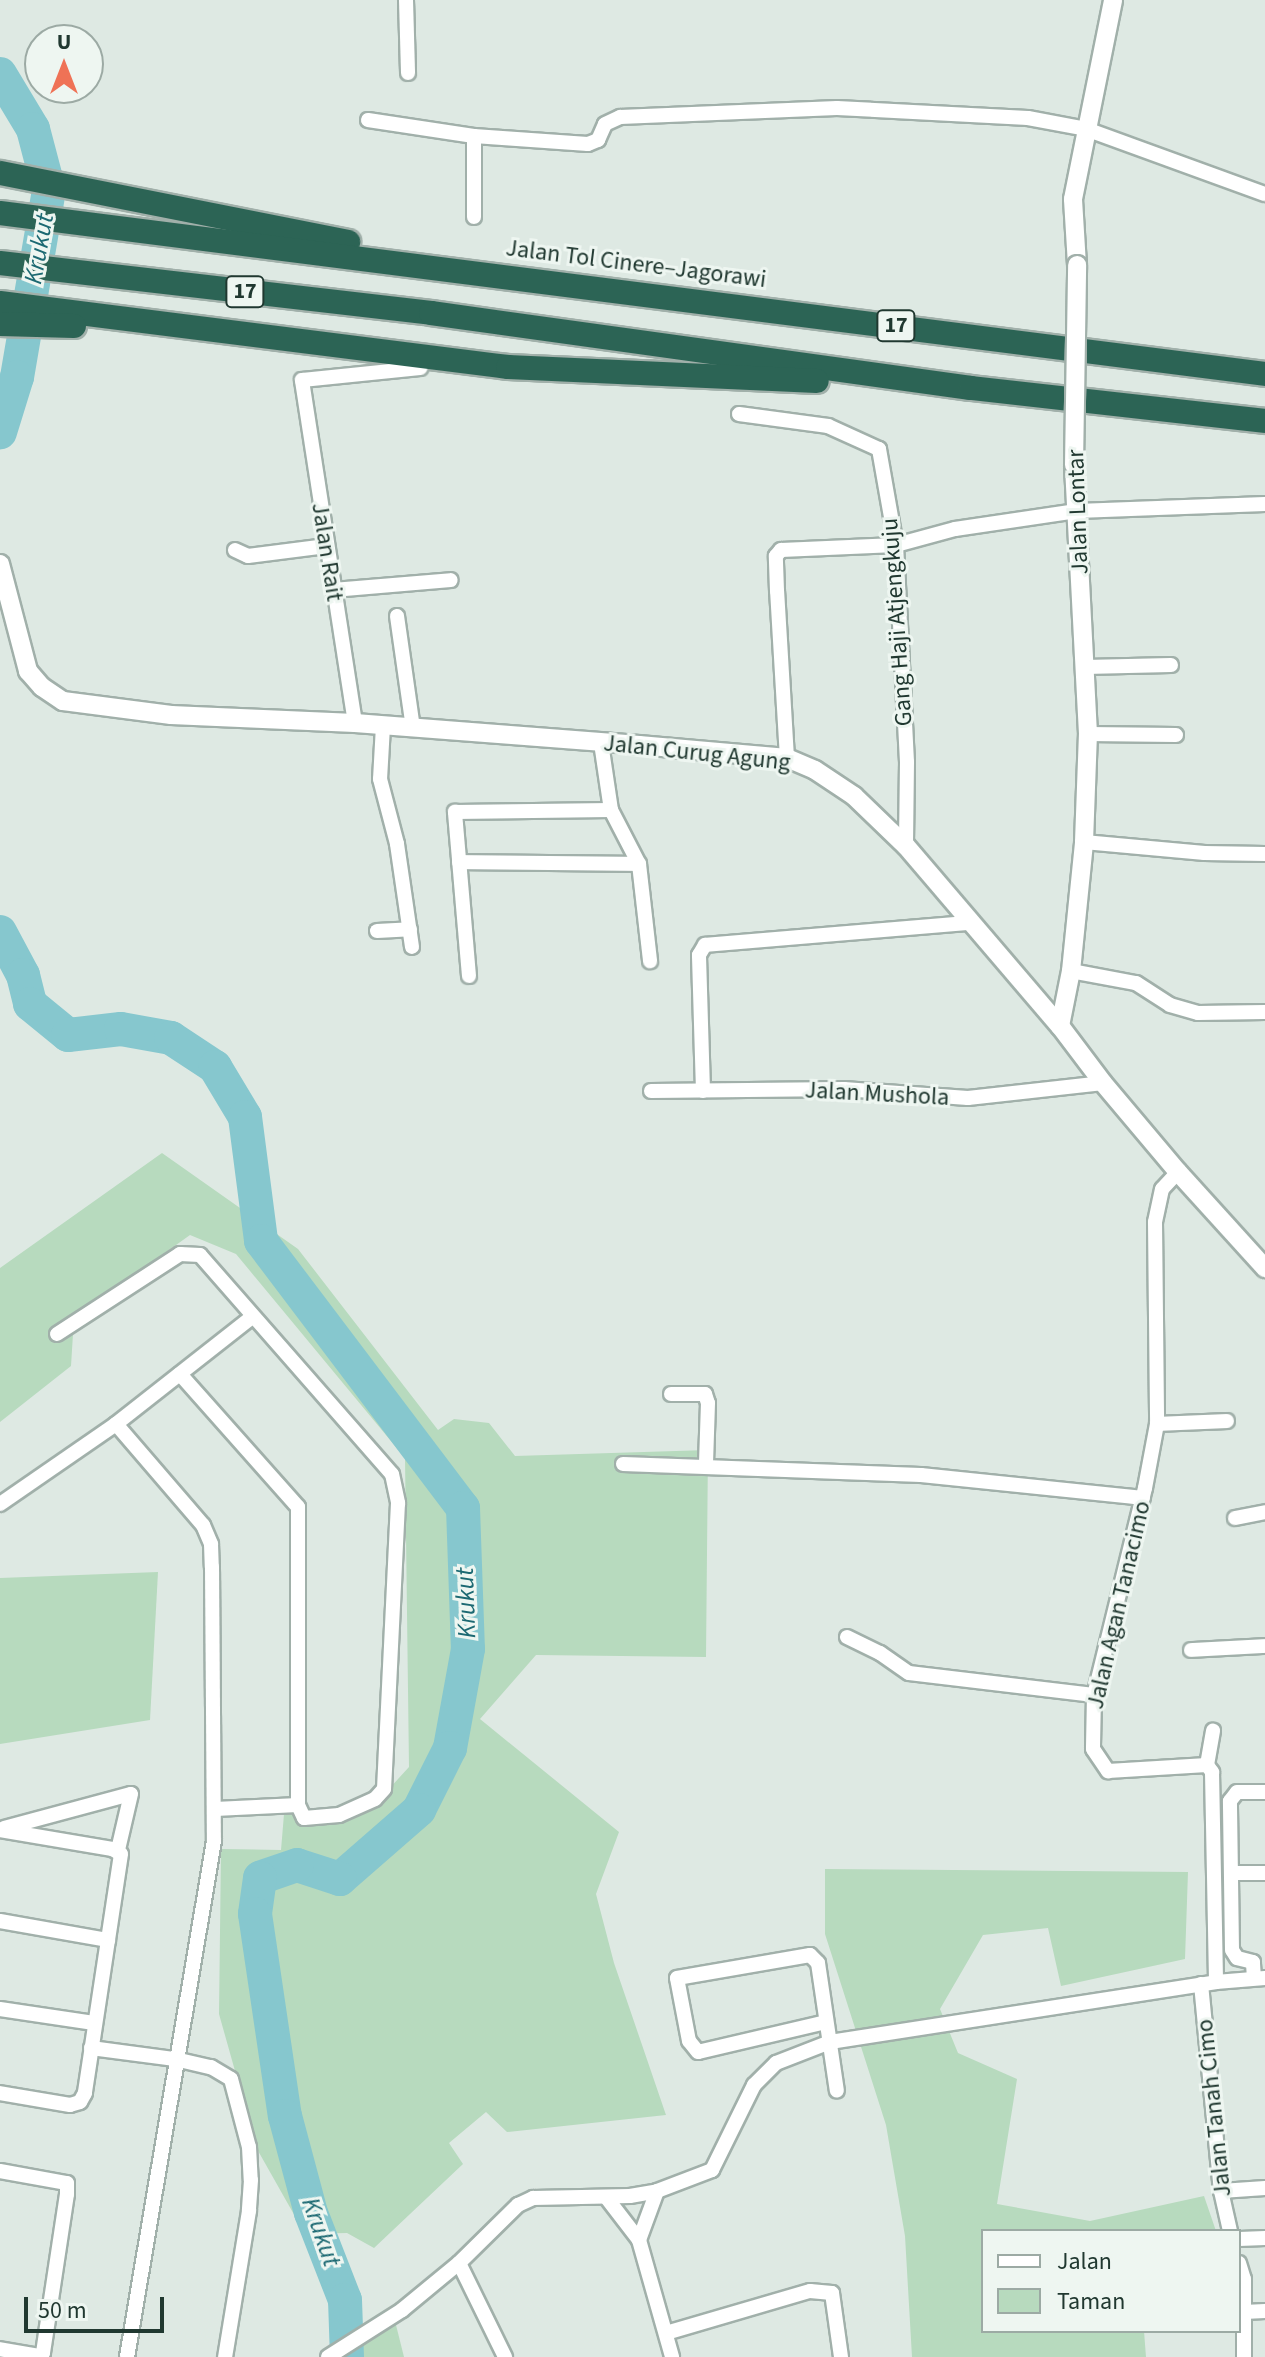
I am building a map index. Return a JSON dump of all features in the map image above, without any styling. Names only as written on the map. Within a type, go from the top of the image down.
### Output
[{"type":"highway","points":[[0,173],[527,278]]},
{"type":"highway","name":"Jalan Tol Cinere–Jagorawi","points":[[0,213],[1265,374]]},
{"type":"highway","name":"17","points":[[0,263],[431,313],[971,388],[1265,421]]},
{"type":"highway","points":[[0,303],[41,316],[213,331],[508,367],[971,388]]},
{"type":"highway","points":[[0,324],[41,316]]},
{"type":"street","points":[[406,0],[408,73]]},
{"type":"street","name":"Jalan Lontar","points":[[1060,1026],[1071,971],[1084,842],[1088,734],[1074,465],[1077,265],[1073,199],[1113,0]]},
{"type":"street","points":[[368,120],[474,136],[588,144],[598,140],[605,124],[620,117],[837,108],[1028,118],[1086,129],[1265,194]]},
{"type":"street","points":[[474,136],[474,217]]},
{"type":"street","name":"Jalan Rait","points":[[355,723],[302,380],[420,368]]},
{"type":"street","name":"Gang Haji Atjengkuju","points":[[739,414],[828,426],[879,449],[896,545],[907,762],[906,846]]},
{"type":"street","points":[[787,758],[777,591],[778,552],[896,545],[955,529],[1077,511],[1265,504]]},
{"type":"street","points":[[235,550],[248,556],[326,546]]},
{"type":"street","name":"Jalan Curug Agung","points":[[0,564],[28,671],[42,687],[63,701],[171,715],[355,723],[787,758],[815,770],[854,796],[906,846],[1060,1026],[1178,1172],[1265,1268]]},
{"type":"street","points":[[333,590],[451,580]]},
{"type":"street","points":[[397,616],[413,728]]},
{"type":"street","points":[[1085,667],[1171,665]]},
{"type":"street","points":[[383,726],[380,779],[397,844],[412,947]]},
{"type":"street","points":[[1088,734],[1176,735]]},
{"type":"street","points":[[601,743],[611,810],[639,864],[650,961]]},
{"type":"street","points":[[469,976],[455,812],[611,810]]},
{"type":"street","points":[[1084,842],[1204,853],[1265,854]]},
{"type":"street","points":[[459,862],[639,864]]},
{"type":"street","points":[[703,1091],[701,947],[969,923]]},
{"type":"street","points":[[377,931],[410,929]]},
{"type":"street","points":[[1071,971],[1136,983],[1170,1005],[1198,1013],[1265,1012]]},
{"type":"street","name":"Jalan Mushola","points":[[651,1091],[844,1089],[968,1098],[1103,1083]]},
{"type":"street","name":"Jalan Agan Tanacimo","points":[[1178,1172],[1162,1189],[1155,1222],[1157,1424],[1143,1498],[1094,1695],[1093,1749],[1108,1771],[1207,1765]]},
{"type":"street","points":[[57,1334],[187,1253],[200,1255],[392,1474],[398,1503],[384,1789],[375,1799],[339,1815],[304,1818],[298,1805],[298,1507],[180,1374]]},
{"type":"street","points":[[0,1504],[116,1424],[252,1317]]},
{"type":"street","points":[[671,1394],[705,1394],[708,1403],[706,1464]]},
{"type":"street","points":[[1157,1424],[1227,1421]]},
{"type":"street","points":[[116,1424],[188,1505],[211,1544],[215,1809],[211,1865],[175,2059],[127,2357]]},
{"type":"street","points":[[623,1464],[706,1464],[921,1475],[1143,1498]]},
{"type":"street","points":[[1235,1518],[1265,1512]]},
{"type":"street","points":[[847,1637],[880,1653],[909,1673],[1094,1695]]},
{"type":"street","points":[[1191,1650],[1265,1646]]},
{"type":"street","points":[[1213,1731],[1207,1765],[1212,1772],[1216,1982]]},
{"type":"street","points":[[328,2357],[402,2310],[459,2263],[518,2205],[533,2198],[606,2197],[657,2191],[712,2170],[754,2085],[776,2063],[830,2042],[1201,1984],[1259,1978],[1253,1962],[1242,1960],[1232,1950],[1231,1796],[1237,1792],[1265,1792]]},
{"type":"street","points":[[0,1829],[131,1794],[118,1850],[121,1860],[80,2102],[70,2105],[0,2093]]},
{"type":"street","points":[[215,1809],[298,1805]]},
{"type":"street","points":[[0,1829],[118,1850]]},
{"type":"street","points":[[1231,1873],[1265,1873]]},
{"type":"street","points":[[0,1921],[108,1940]]},
{"type":"street","points":[[826,2022],[698,2052],[689,2041],[677,1978],[810,1955],[818,1963],[837,2091]]},
{"type":"street","name":"Jalan Tanah Cimo","points":[[1201,1984],[1221,2191],[1230,2229]]},
{"type":"street","points":[[0,2009],[94,2023]]},
{"type":"street","points":[[91,2048],[175,2059],[211,2067],[231,2079],[249,2147],[249,2211],[225,2357]]},
{"type":"street","points":[[0,2171],[67,2183],[67,2194],[43,2353],[39,2356],[0,2349]]},
{"type":"street","points":[[1221,2191],[1265,2188]]},
{"type":"street","points":[[639,2240],[657,2191]]},
{"type":"street","points":[[606,2197],[639,2240],[672,2357]]},
{"type":"street","points":[[1241,2239],[1265,2238]]},
{"type":"street","points":[[459,2263],[505,2357]]},
{"type":"street","points":[[1241,2269],[1244,2279],[1244,2357]]},
{"type":"street","points":[[666,2333],[810,2291],[832,2293],[841,2357]]},
{"type":"street","points":[[1244,2312],[1265,2311]]},
{"type":"green space","points":[[162,1153],[298,1249],[438,1430],[454,1419],[489,1423],[515,1456],[708,1450],[706,1657],[536,1655],[480,1719],[619,1832],[596,1894],[614,1963],[666,2115],[507,2132],[486,2112],[449,2143],[463,2164],[374,2248],[347,2233],[305,2234],[257,2149],[219,2014],[221,1849],[281,1850],[284,1814],[338,1815],[377,1802],[409,1767],[405,1458],[236,1254],[190,1235],[74,1318],[71,1366],[0,1422],[0,1268]]},
{"type":"green space","points":[[158,1572],[150,1720],[0,1744],[0,1578]]},
{"type":"green space","points":[[825,1869],[1188,1872],[1185,1959],[1061,1986],[1048,1928],[983,1935],[940,2009],[958,2053],[1017,2079],[997,2204],[1090,2221],[1204,2196],[1215,2229],[981,2229],[981,2333],[1144,2333],[1146,2357],[912,2357],[905,2236],[886,2125],[825,1934]]},
{"type":"green space","points":[[395,2321],[404,2357],[340,2357]]},
{"type":"waterway","name":"Krukut","points":[[0,74],[33,129],[49,190],[17,377],[0,432]]},
{"type":"waterway","name":"Krukut","points":[[0,932],[23,975],[30,1004],[68,1035],[121,1029],[171,1038],[215,1067],[245,1117],[261,1241],[463,1508],[468,1649],[450,1748],[419,1810],[340,1879],[297,1865],[260,1878],[255,1914],[285,2116],[311,2213],[345,2300],[347,2357]]}]
